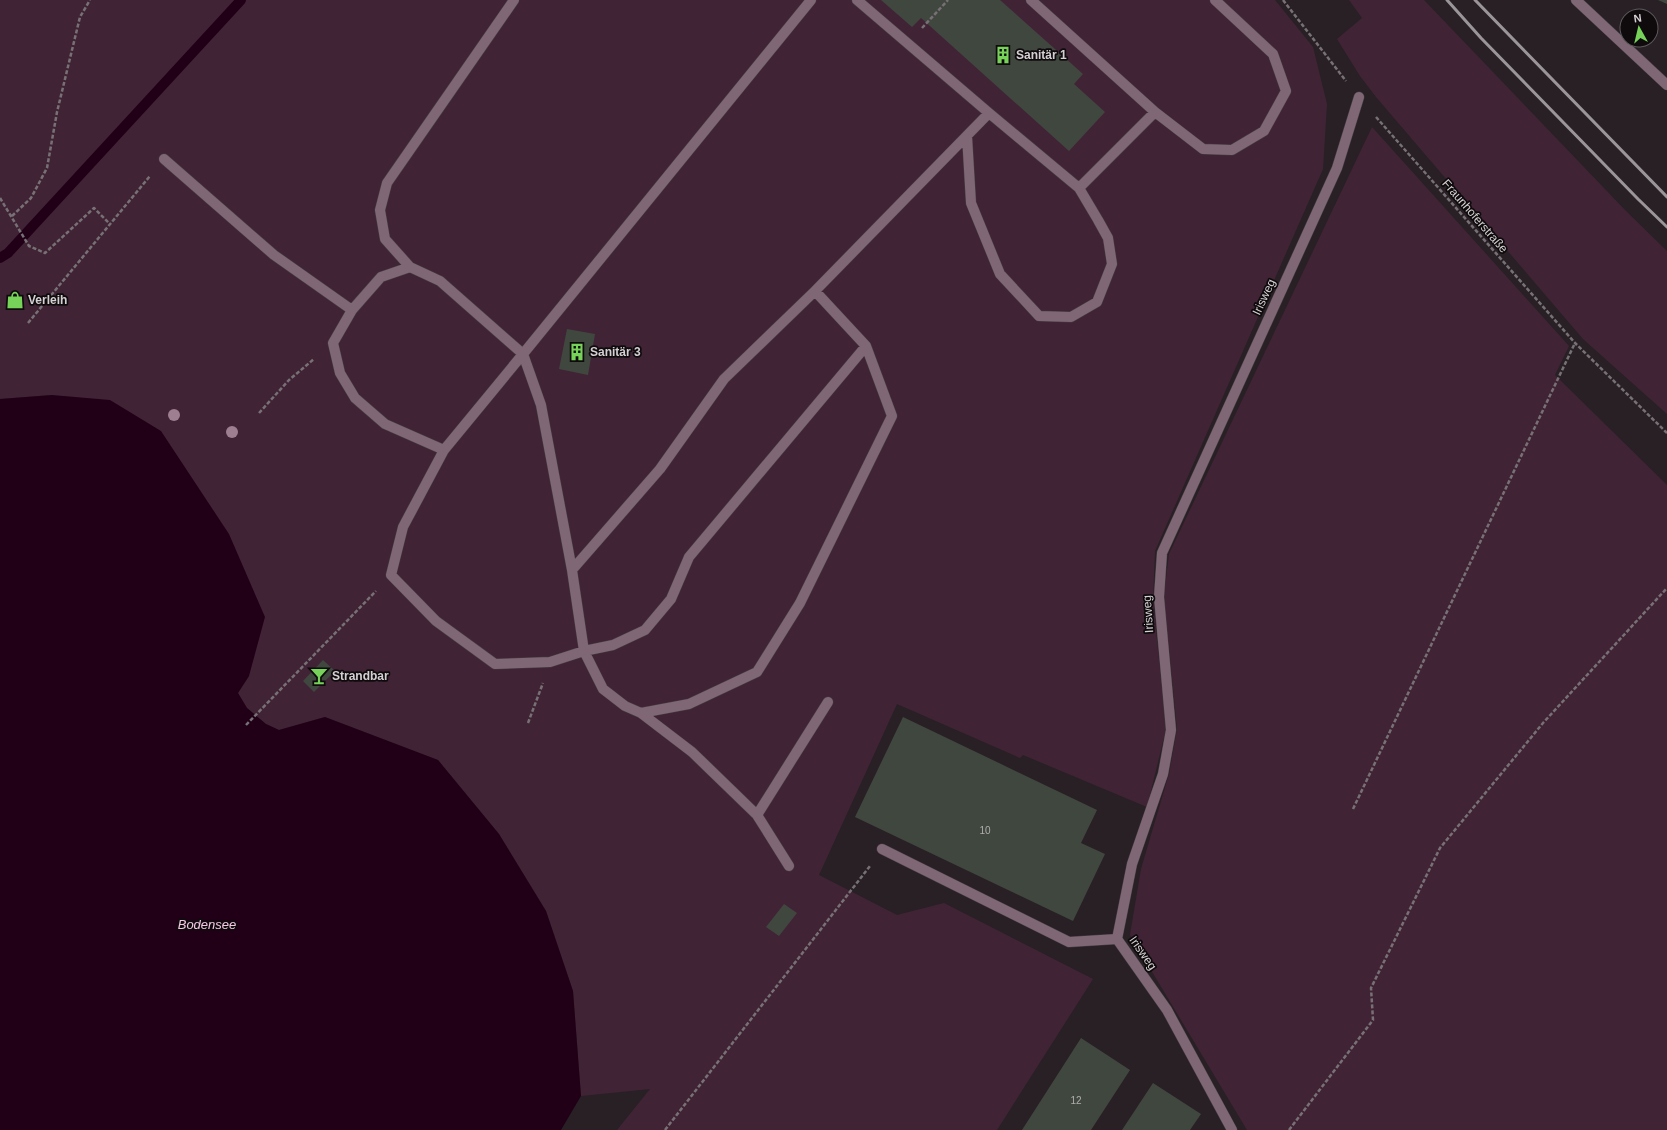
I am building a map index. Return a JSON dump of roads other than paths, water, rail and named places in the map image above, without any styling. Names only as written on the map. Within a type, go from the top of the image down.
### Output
[{"type":"lane","points":[[514,0],[387,183],[380,210],[385,239],[410,267],[440,281],[523,354],[540,405],[572,570],[584,651],[602,689],[625,706],[641,713],[692,752],[757,815],[789,866]]},
{"type":"lane","points":[[812,0],[444,450],[403,527],[391,575],[436,621],[495,664],[550,662],[584,651],[613,645],[645,630],[671,600],[690,557],[866,346]]},
{"type":"lane","points":[[857,0],[1079,188],[1108,238],[1112,264],[1097,302],[1072,317],[1040,316],[1000,274],[971,203],[967,136]]},
{"type":"lane","points":[[1031,0],[1155,112],[1203,149],[1232,150],[1264,131],[1286,91],[1273,54],[1214,0]]},
{"type":"lane","points":[[1576,0],[1667,86]]},
{"type":"lane","name":"Irisweg","points":[[1232,1130],[1167,1010],[1117,939],[1132,864],[1163,774],[1171,730],[1159,597],[1162,553],[1337,168],[1358,98]]},
{"type":"lane","points":[[1079,188],[1155,112]]},
{"type":"lane","points":[[572,570],[660,469],[724,379],[815,291],[989,113]]},
{"type":"lane","points":[[164,159],[274,255],[352,310]]},
{"type":"lane","points":[[410,267],[381,277],[352,310],[333,343],[340,373],[355,398],[385,424],[444,450]]},
{"type":"lane","points":[[641,713],[689,704],[757,672],[800,603],[892,416],[866,346],[815,291]]},
{"type":"lane","points":[[757,815],[828,702]]},
{"type":"lane","points":[[882,849],[1069,942],[1117,939]]},
{"type":"water","name":"Bodensee","points":[[52,395],[110,400],[161,431],[229,534],[265,617],[249,676],[238,693],[247,708],[266,724],[279,730],[325,717],[438,760],[499,834],[546,911],[573,991],[581,1096],[561,1130],[0,1130],[0,399]]},
{"type":"waterway","points":[[0,258],[8,253],[241,0]]},
{"type":"railway","points":[[1447,0],[1481,38],[1667,227]]},
{"type":"railway","points":[[1475,0],[1667,197]]},
{"type":"place","name":"Sanitär 1","points":[[1003,55]]},
{"type":"place","name":"Verleih","points":[[15,300]]},
{"type":"place","name":"Sanitär 3","points":[[577,352]]},
{"type":"place","name":"Strandbar","points":[[319,676]]}]
